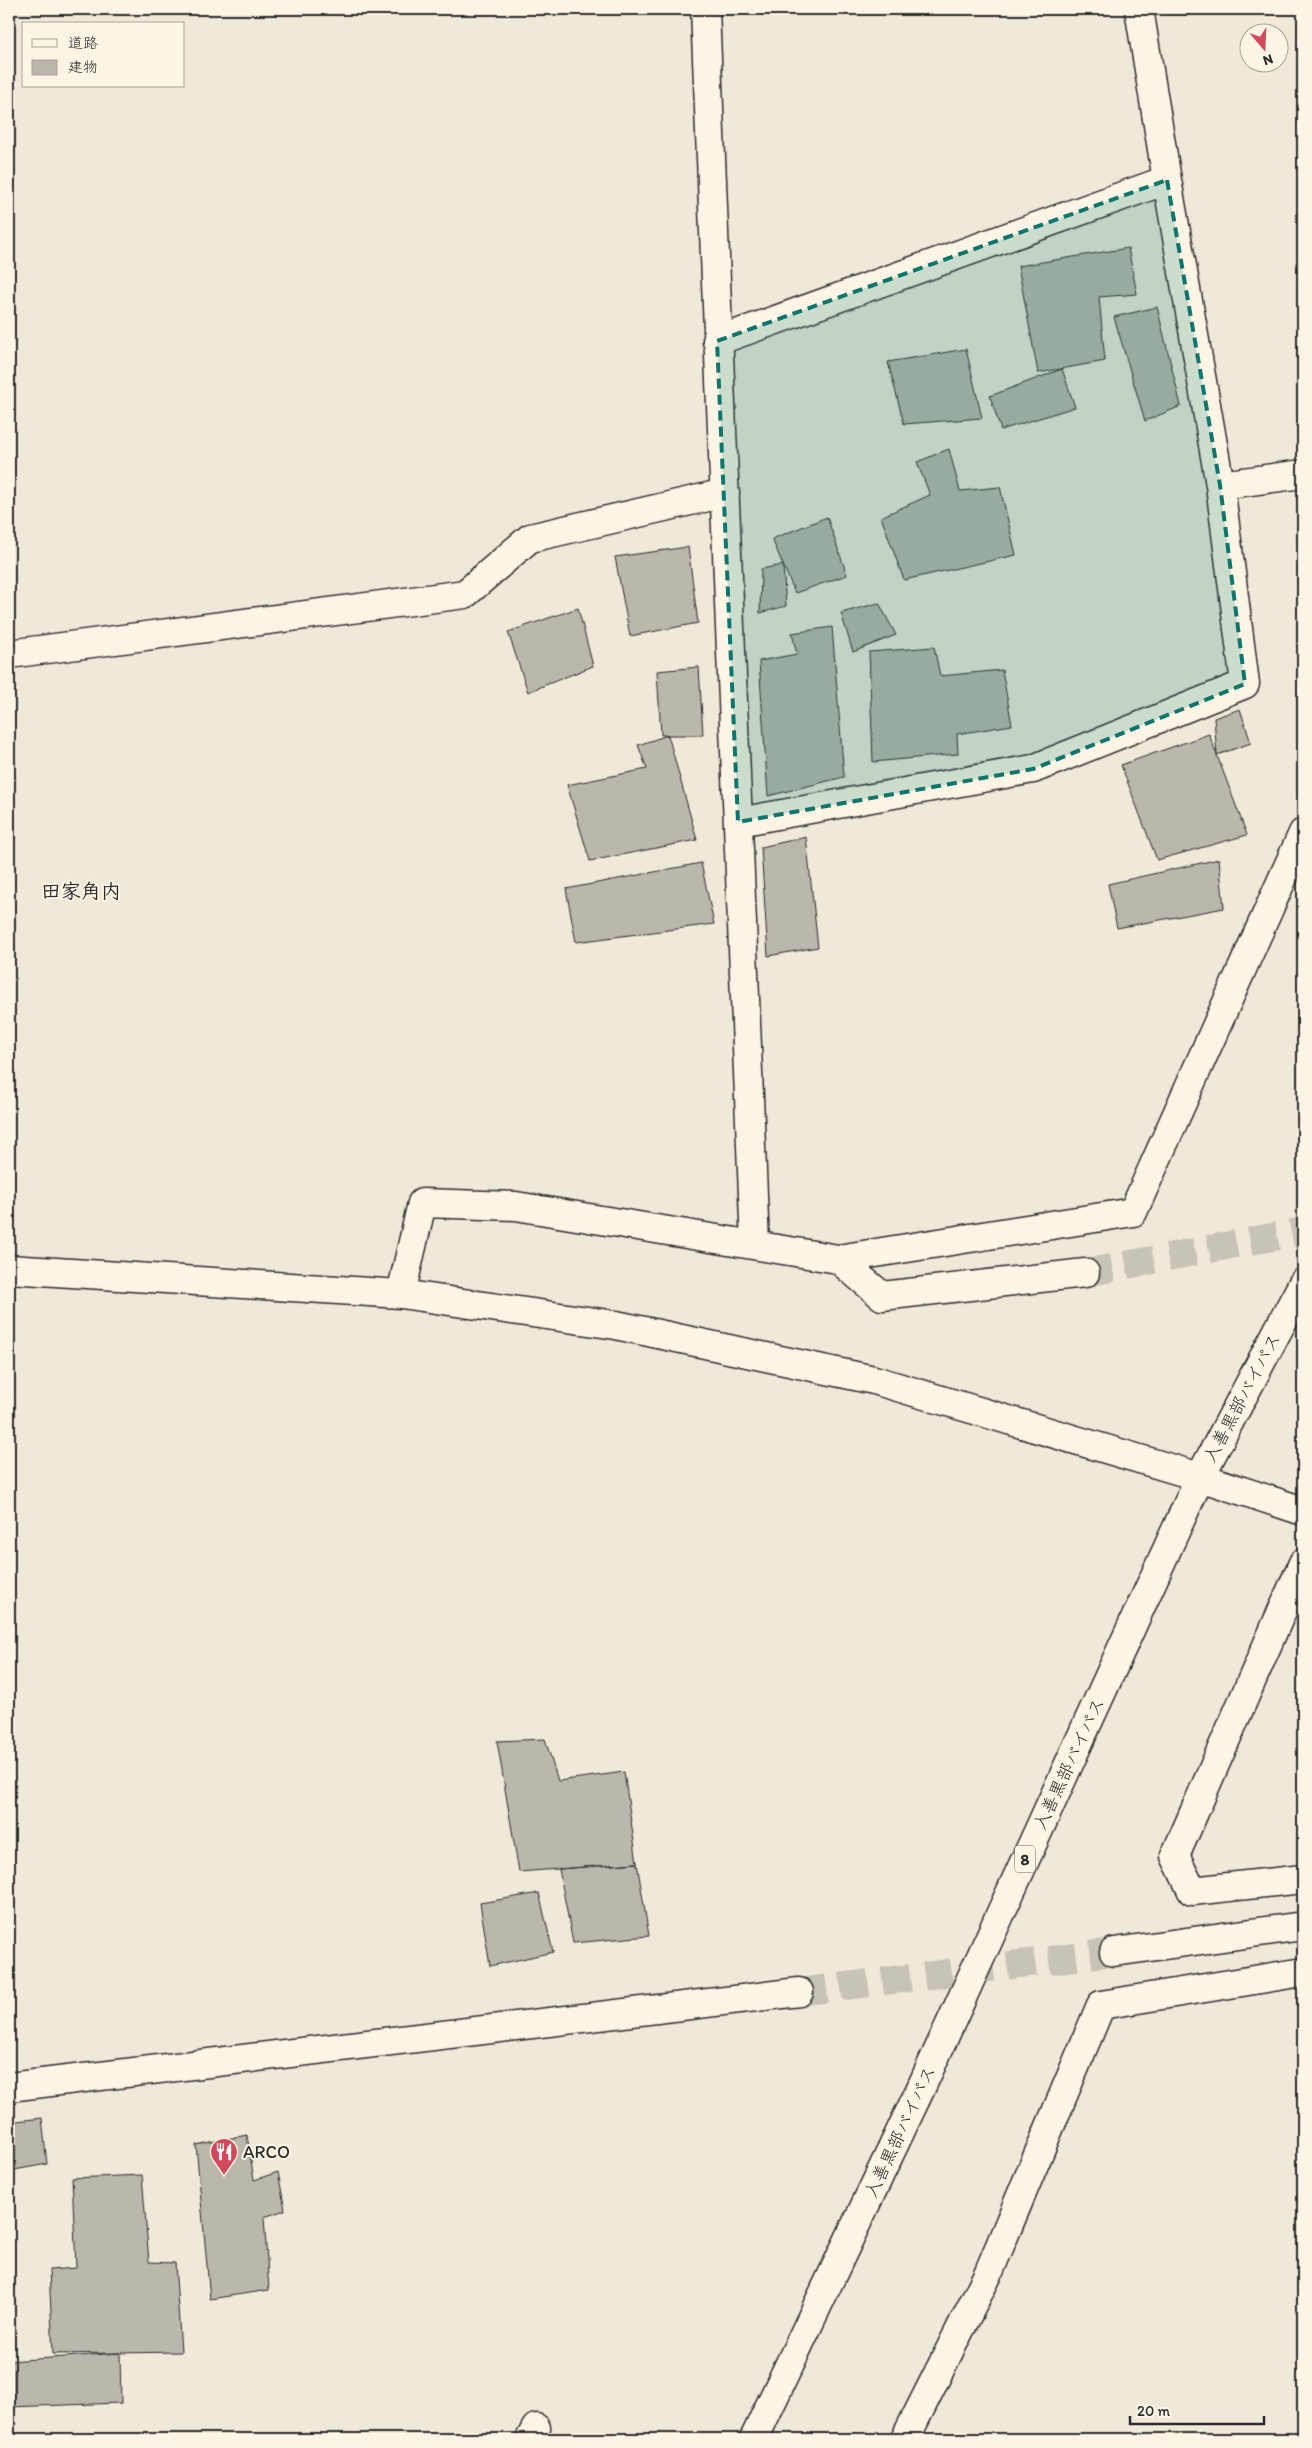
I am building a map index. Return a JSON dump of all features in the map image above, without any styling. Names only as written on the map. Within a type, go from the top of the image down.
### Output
[{"type":"main road","points":[[705,9],[755,1245]]},
{"type":"main road","points":[[738,822],[1034,769],[1245,684],[1220,485],[1167,180],[1146,10]]},
{"type":"main road","points":[[717,340],[1167,180]]},
{"type":"main road","points":[[1220,485],[1303,474]]},
{"type":"main road","points":[[9,654],[465,594],[530,538],[725,493]]},
{"type":"main road","points":[[401,1294],[422,1203],[516,1206],[838,1259],[1133,1212],[1303,833]]},
{"type":"main road","points":[[838,1259],[882,1296],[1085,1273]]},
{"type":"main road","points":[[9,1269],[401,1294],[616,1325],[874,1380],[1200,1477],[1303,1511]]},
{"type":"main road","name":"入善黒部バイパス","points":[[754,2439],[920,2090],[1200,1477],[1303,1283]]},
{"type":"main road","points":[[1303,1563],[1175,1856],[1192,1891],[1303,1879]]},
{"type":"main road","points":[[1114,1952],[1303,1926]]},
{"type":"main road","points":[[905,2439],[988,2274],[1102,2006],[1303,1972]]},
{"type":"main road","points":[[9,2087],[799,1992]]},
{"type":"highlighted area","points":[[1167,180],[1220,485],[1245,684],[1033,769],[738,822],[717,341]]},
{"type":"building","points":[[1128,248],[1137,294],[1099,297],[1105,361],[1038,373],[1018,266]]},
{"type":"building","points":[[1157,307],[1181,406],[1145,421],[1114,317]]},
{"type":"building","points":[[966,349],[982,418],[904,424],[888,362]]},
{"type":"building","points":[[1062,369],[1075,407],[1001,430],[990,396]]},
{"type":"building","points":[[949,449],[960,491],[1000,487],[1016,555],[904,580],[881,517],[930,495],[917,462]]},
{"type":"building","points":[[827,517],[847,575],[795,593],[772,539]]},
{"type":"building","points":[[688,547],[698,623],[630,636],[615,557]]},
{"type":"building","points":[[783,565],[786,606],[760,613],[761,569]]},
{"type":"building","points":[[879,603],[896,635],[853,652],[841,613]]},
{"type":"building","points":[[578,608],[593,666],[528,692],[508,632]]},
{"type":"building","points":[[832,627],[844,777],[768,796],[759,661],[797,654],[792,633]]},
{"type":"building","points":[[934,647],[940,676],[1002,670],[1012,725],[957,734],[958,754],[873,762],[869,652]]},
{"type":"building","points":[[699,667],[703,735],[661,735],[657,671]]},
{"type":"building","points":[[1240,709],[1251,743],[1217,755],[1214,718]]},
{"type":"building","points":[[1209,734],[1247,835],[1157,860],[1121,765]]},
{"type":"building","points":[[668,735],[697,840],[590,861],[567,785],[647,769],[638,745]]},
{"type":"building","points":[[806,837],[818,947],[768,956],[761,847]]},
{"type":"building","points":[[1219,859],[1224,908],[1117,928],[1108,884]]},
{"type":"building","points":[[701,863],[714,924],[576,942],[566,889]]},
{"type":"building","points":[[545,1739],[558,1781],[624,1772],[637,1863],[519,1872],[497,1741]]},
{"type":"building","points":[[637,1863],[649,1936],[573,1943],[559,1869]]},
{"type":"building","points":[[539,1893],[553,1952],[490,1966],[480,1903]]},
{"type":"building","points":[[42,2118],[47,2164],[9,2171],[9,2122]]},
{"type":"building","points":[[247,2135],[254,2180],[278,2172],[285,2210],[264,2217],[269,2290],[210,2299],[196,2145]]},
{"type":"building","points":[[142,2175],[149,2262],[175,2263],[181,2352],[53,2354],[49,2270],[76,2268],[72,2178]]},
{"type":"building","points":[[120,2353],[121,2403],[9,2407],[9,2361]]},
{"type":"tunnel","points":[[1085,1273],[1303,1231]]},
{"type":"tunnel","points":[[799,1992],[1114,1952]]},
{"type":"place","name":"ARCO","points":[[224,2176]]},
{"type":"district","name":"田家角内","points":[[81,891]]}]
